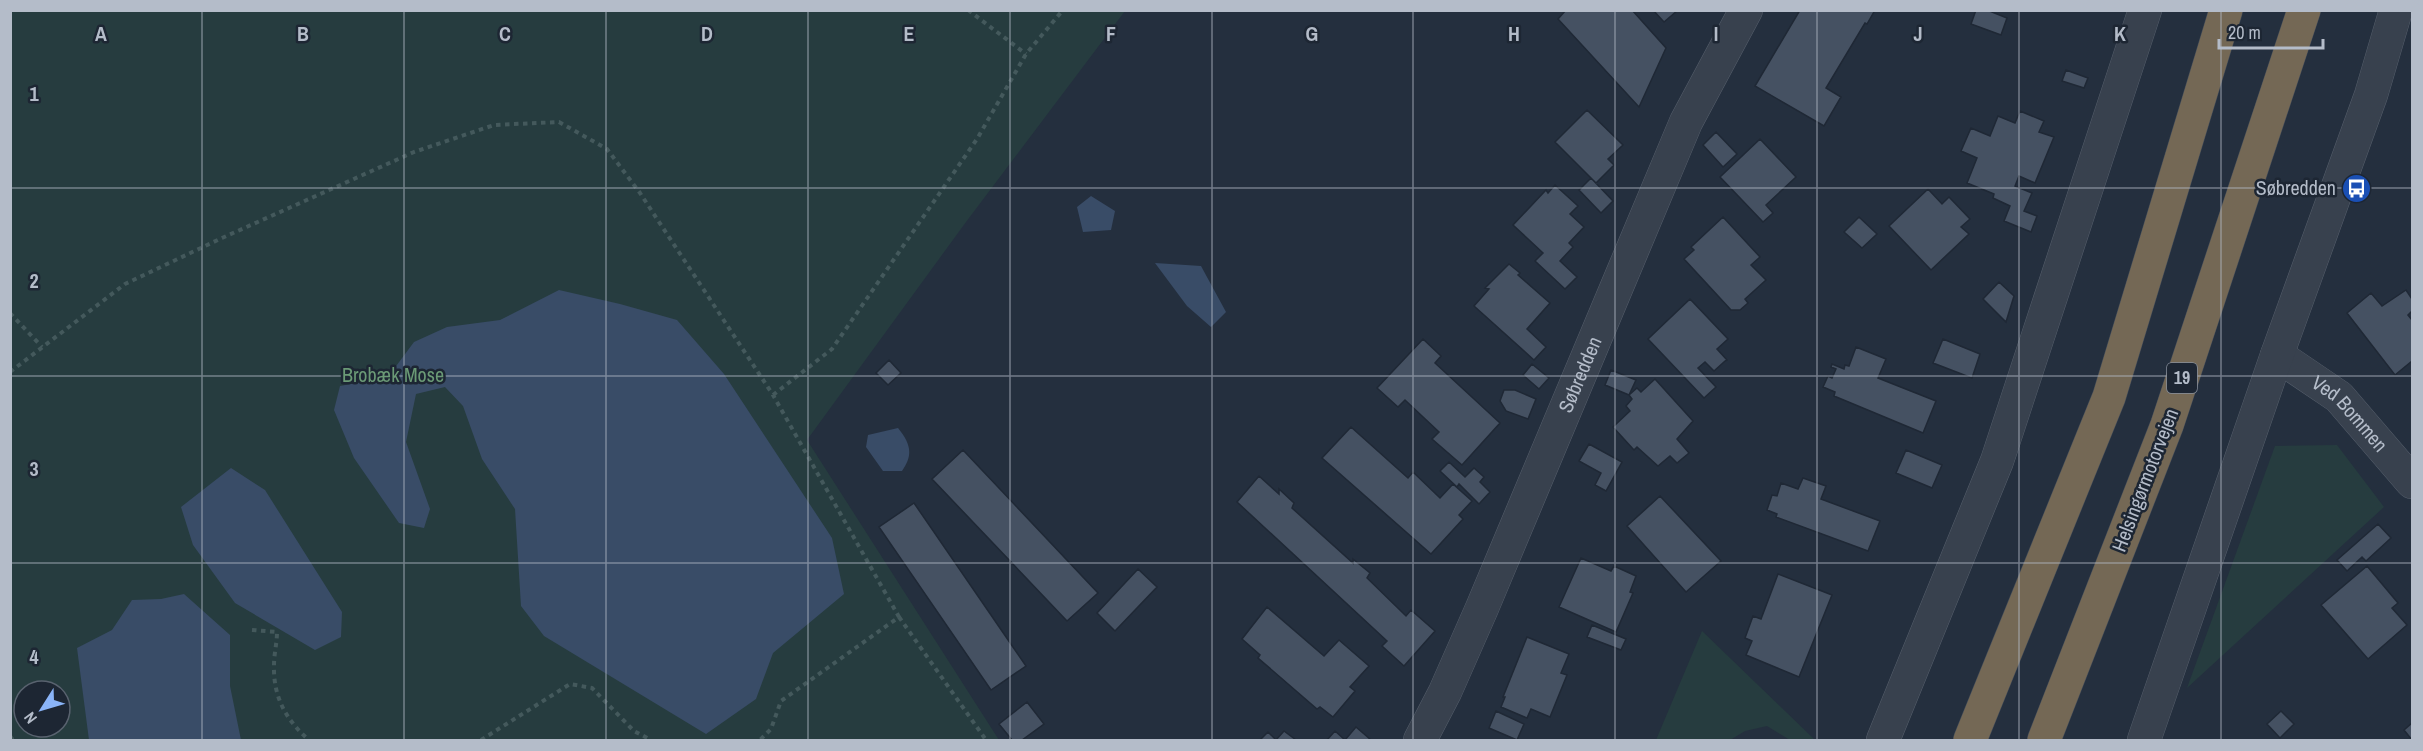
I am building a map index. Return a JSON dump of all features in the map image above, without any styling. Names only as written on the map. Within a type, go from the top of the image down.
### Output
[{"type":"highway","points":[[1970,741],[2109,397],[2226,10]]},
{"type":"highway","name":"Helsingørmotorvejen","points":[[2044,741],[2167,425],[2304,10]]},
{"type":"street","name":"Søbredden","points":[[1420,741],[1445,692],[1482,608],[1686,122],[1746,10]]},
{"type":"street","points":[[1883,741],[1997,461],[2145,10]]},
{"type":"street","points":[[2144,741],[2277,355],[2371,95],[2396,10]]},
{"type":"street","name":"Ved Bommen","points":[[2277,355],[2339,398],[2412,482]]},
{"type":"path","points":[[968,10],[1026,54]]},
{"type":"path","points":[[773,395],[832,349],[977,139],[1026,54],[1063,10]]},
{"type":"path","points":[[10,372],[124,284],[222,238],[403,157],[494,125],[559,122],[607,149],[640,193],[773,395],[899,617],[986,741]]},
{"type":"path","points":[[10,313],[42,347]]},
{"type":"path","points":[[760,741],[771,729],[781,701],[899,617]]},
{"type":"path","points":[[252,630],[277,632],[273,663],[275,688],[284,713],[309,741]]},
{"type":"path","points":[[481,741],[570,684],[592,688],[634,731],[651,741]]},
{"type":"path","points":[[10,736],[13,741]]},
{"type":"green space","name":"Brobæk Mose","points":[[10,11],[1125,11],[966,222],[807,440],[999,740],[11,740]]},
{"type":"green space","points":[[2337,445],[2384,507],[2187,688],[2275,446]]},
{"type":"green space","points":[[1702,631],[1815,740],[1790,740],[1767,726],[1745,731],[1730,740],[1656,740]]},
{"type":"water","points":[[1091,196],[1115,211],[1111,230],[1083,232],[1077,207]]},
{"type":"water","points":[[1155,263],[1201,266],[1226,312],[1211,327],[1187,306]]},
{"type":"water","points":[[559,290],[677,320],[724,374],[832,538],[844,594],[773,653],[756,699],[706,734],[544,636],[521,606],[515,509],[482,459],[463,406],[445,387],[416,394],[406,442],[430,509],[424,528],[399,523],[354,458],[334,410],[340,386],[388,377],[414,342],[447,327],[500,320]]},
{"type":"water","points":[[898,428],[908,444],[909,454],[906,465],[902,471],[883,471],[866,447],[868,435]]},
{"type":"water","points":[[231,468],[265,490],[342,612],[341,637],[315,650],[235,603],[193,545],[181,507]]},
{"type":"water","points":[[184,594],[230,635],[230,686],[241,740],[89,740],[77,648],[112,630],[132,600],[161,599]]},
{"type":"building","points":[[1566,10],[1632,10],[1666,48],[1639,107],[1558,19]]},
{"type":"building","points":[[1653,10],[1678,10],[1664,22]]},
{"type":"building","points":[[1800,10],[1875,10],[1826,88],[1841,97],[1824,126],[1755,86]]},
{"type":"building","points":[[1976,10],[1987,10],[2007,18],[2001,35],[1971,24]]},
{"type":"building","points":[[2066,70],[2088,78],[2084,88],[2062,81]]},
{"type":"building","points":[[1587,110],[1623,145],[1608,159],[1614,165],[1596,183],[1555,142]]},
{"type":"building","points":[[2020,111],[2044,121],[2039,132],[2054,137],[2035,183],[2019,176],[2015,186],[2032,193],[2024,211],[2037,216],[2031,232],[2004,221],[2010,206],[1993,198],[1994,194],[1967,183],[1977,158],[1961,151],[1971,128],[1990,136],[1998,116],[2015,123]]},
{"type":"building","points":[[1716,132],[1737,154],[1723,167],[1703,145]]},
{"type":"building","points":[[1760,139],[1796,177],[1766,205],[1773,213],[1763,222],[1720,177]]},
{"type":"building","points":[[1591,178],[1613,201],[1601,213],[1579,190]]},
{"type":"building","points":[[1555,185],[1578,206],[1570,214],[1584,227],[1569,243],[1573,247],[1560,261],[1577,277],[1565,289],[1535,261],[1543,253],[1513,225],[1546,190],[1548,193]]},
{"type":"building","points":[[1928,189],[1942,204],[1949,197],[1970,219],[1961,227],[1969,234],[1931,270],[1889,226]]},
{"type":"building","points":[[1723,217],[1760,257],[1751,265],[1766,280],[1745,299],[1748,303],[1740,310],[1731,310],[1684,259],[1694,250],[1691,247]]},
{"type":"building","points":[[1859,217],[1877,234],[1862,248],[1844,232]]},
{"type":"building","points":[[1509,264],[1550,303],[1527,329],[1546,347],[1534,360],[1474,306],[1489,289],[1485,288]]},
{"type":"building","points":[[1999,282],[2014,296],[2006,322],[1983,299]]},
{"type":"building","points":[[2406,290],[2412,299],[2412,311],[2408,315],[2412,320],[2412,361],[2395,375],[2347,313],[2371,293],[2382,306]]},
{"type":"building","points":[[1690,299],[1728,339],[1717,349],[1727,360],[1714,371],[1705,362],[1698,368],[1716,387],[1704,398],[1648,339]]},
{"type":"building","points":[[1423,339],[1441,356],[1435,363],[1500,423],[1462,465],[1432,439],[1439,432],[1405,400],[1398,407],[1377,388]]},
{"type":"building","points":[[1943,339],[1980,354],[1972,378],[1933,363]]},
{"type":"building","points":[[1856,347],[1886,359],[1878,378],[1936,401],[1923,433],[1834,396],[1835,392],[1823,387],[1828,376],[1832,378],[1836,369],[1831,367],[1832,364],[1844,369],[1845,365],[1849,366]]},
{"type":"building","points":[[889,360],[901,373],[888,385],[876,373]]},
{"type":"building","points":[[1532,364],[1549,378],[1539,389],[1523,375]]},
{"type":"building","points":[[1611,370],[1636,380],[1629,395],[1605,385]]},
{"type":"building","points":[[1655,379],[1693,421],[1677,439],[1689,453],[1677,463],[1670,456],[1658,466],[1637,447],[1634,450],[1613,427],[1630,411],[1626,406],[1632,399],[1629,395],[1637,388],[1641,392]]},
{"type":"building","points":[[1504,390],[1515,390],[1536,399],[1528,419],[1506,411],[1500,401]]},
{"type":"building","points":[[1351,427],[1408,478],[1413,472],[1440,498],[1453,484],[1472,501],[1459,515],[1463,519],[1431,554],[1322,458]]},
{"type":"building","points":[[1589,444],[1622,462],[1606,491],[1595,485],[1601,473],[1579,461]]},
{"type":"building","points":[[963,450],[1098,593],[1067,621],[932,479]]},
{"type":"building","points":[[1906,450],[1942,465],[1932,488],[1896,473]]},
{"type":"building","points":[[1449,462],[1465,477],[1474,468],[1484,477],[1480,482],[1490,492],[1479,504],[1459,484],[1457,487],[1440,471]]},
{"type":"building","points":[[1259,476],[1279,494],[1279,489],[1294,503],[1292,508],[1353,563],[1353,559],[1370,573],[1367,578],[1406,616],[1411,610],[1435,631],[1404,666],[1382,646],[1387,641],[1237,502]]},
{"type":"building","points":[[1803,478],[1826,486],[1821,499],[1880,521],[1868,551],[1776,517],[1777,514],[1767,510],[1772,495],[1777,496],[1781,483],[1798,489]]},
{"type":"building","points":[[1660,496],[1721,561],[1686,592],[1627,526]]},
{"type":"building","points":[[914,503],[1026,666],[991,690],[879,527]]},
{"type":"building","points":[[2378,524],[2391,538],[2366,561],[2362,557],[2347,571],[2337,560]]},
{"type":"building","points":[[1581,558],[1611,571],[1614,566],[1636,576],[1630,592],[1633,593],[1616,632],[1559,607]]},
{"type":"building","points":[[2367,566],[2398,603],[2392,608],[2407,625],[2368,659],[2321,605]]},
{"type":"building","points":[[1138,569],[1157,587],[1115,631],[1097,613]]},
{"type":"building","points":[[1778,574],[1832,595],[1799,677],[1746,655],[1752,641],[1745,638],[1753,616],[1761,619]]},
{"type":"building","points":[[1267,607],[1324,656],[1339,640],[1369,666],[1350,687],[1355,691],[1333,717],[1320,707],[1317,709],[1258,658],[1260,655],[1242,639]]},
{"type":"building","points":[[1592,625],[1626,639],[1621,650],[1587,637]]},
{"type":"building","points":[[1527,637],[1569,654],[1561,673],[1567,675],[1550,717],[1531,709],[1527,718],[1501,707]]},
{"type":"building","points":[[1027,702],[1044,724],[1022,740],[1012,740],[999,724]]},
{"type":"building","points":[[1496,711],[1524,724],[1517,740],[1489,728]]},
{"type":"building","points":[[2281,711],[2294,724],[2280,738],[2267,724]]},
{"type":"building","points":[[2412,723],[2412,740],[2404,730]]},
{"type":"building","points":[[1356,727],[1371,740],[1345,740]]},
{"type":"building","points":[[1284,731],[1296,740],[1276,740]]},
{"type":"building","points":[[1335,731],[1345,740],[1327,740]]},
{"type":"building","points":[[1268,732],[1276,740],[1260,740]]},
{"type":"place","name":"Søbredden","points":[[2357,188]]}]
